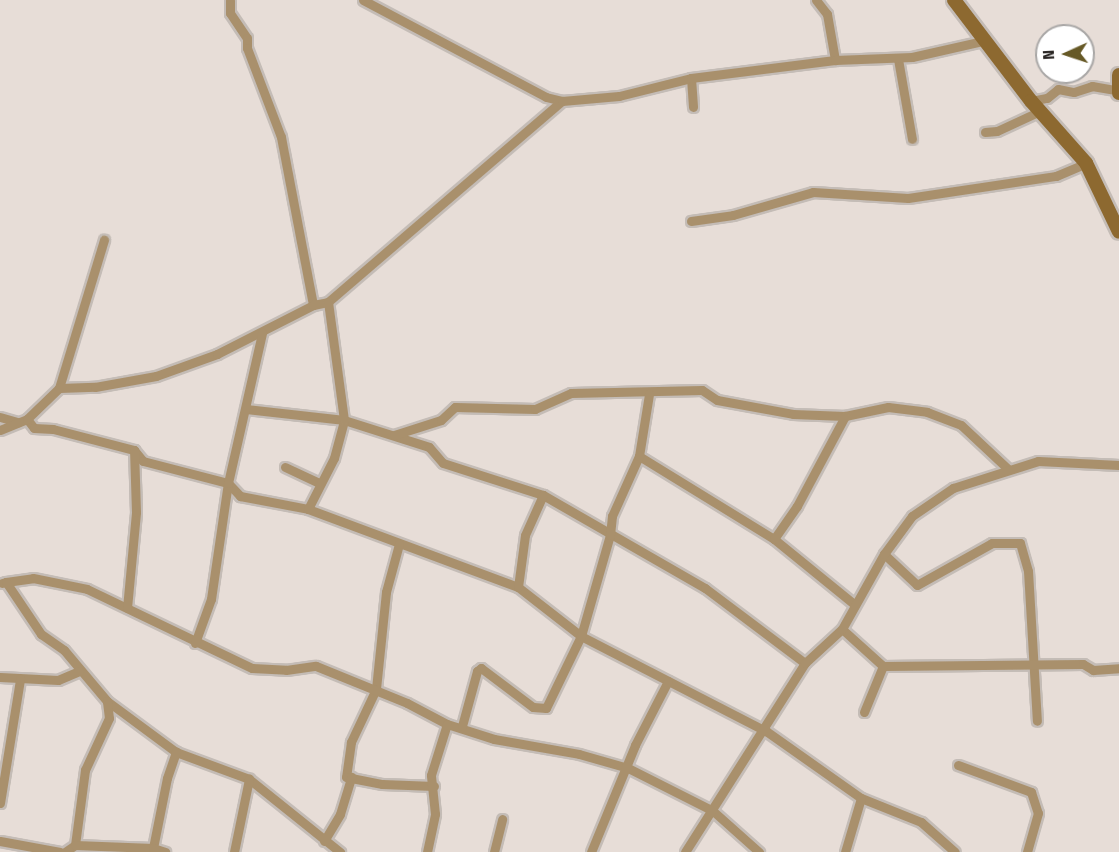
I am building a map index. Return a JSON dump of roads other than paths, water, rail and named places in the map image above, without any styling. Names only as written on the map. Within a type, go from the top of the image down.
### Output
[{"type":"street","points":[[230,0],[230,13],[247,38],[247,48],[283,143],[313,304]]},
{"type":"street","points":[[363,0],[546,98],[562,101],[619,96],[691,78],[836,60],[898,59],[983,41]]},
{"type":"street","points":[[816,0],[827,14],[836,60]]},
{"type":"street","points":[[954,0],[983,41],[1035,106],[1086,163],[1119,232]]},
{"type":"street","points":[[898,59],[912,139]]},
{"type":"street","points":[[985,132],[997,131],[1058,89],[1074,92],[1092,86],[1119,92],[1119,75]]},
{"type":"street","points":[[691,78],[693,107]]},
{"type":"street","points":[[58,388],[95,387],[156,376],[262,333],[313,304],[328,302],[562,101]]},
{"type":"street","points":[[691,221],[733,215],[813,192],[908,198],[1056,176],[1086,163]]},
{"type":"street","points":[[0,430],[23,421],[58,388],[104,240]]},
{"type":"street","points":[[308,509],[334,458],[344,420],[328,302]]},
{"type":"street","points":[[195,643],[211,599],[228,483],[262,333]]},
{"type":"street","points":[[394,435],[441,420],[455,407],[535,409],[571,393],[649,394],[702,390],[717,400],[794,414],[845,416],[888,407],[927,412],[961,424],[1008,469]]},
{"type":"street","points":[[462,726],[477,670],[481,668],[533,707],[546,708],[581,636],[610,536],[612,516],[639,456],[649,394]]},
{"type":"street","points":[[246,409],[344,420],[429,447],[442,463],[543,495],[610,536],[705,588],[805,663]]},
{"type":"street","points":[[774,539],[797,506],[845,416]]},
{"type":"street","points":[[0,417],[23,421],[34,428],[53,429],[134,450],[144,461],[228,483],[240,496],[308,509],[518,587],[581,636],[766,731],[861,798],[921,822],[955,852]]},
{"type":"street","points":[[127,608],[136,512],[134,450]]},
{"type":"street","points":[[639,456],[774,539],[854,604]]},
{"type":"street","points":[[685,852],[766,731],[805,663],[842,629],[884,554],[912,516],[953,488],[1038,461],[1119,465]]},
{"type":"street","points":[[285,467],[320,483]]},
{"type":"street","points":[[518,587],[525,535],[543,495]]},
{"type":"street","points":[[884,554],[917,585],[992,543],[1020,543],[1028,571],[1037,721]]},
{"type":"street","points":[[399,544],[386,592],[376,689],[351,742],[345,777],[382,784],[434,786]]},
{"type":"street","points":[[340,852],[249,779],[176,752],[107,700],[79,671],[64,650],[41,634],[3,583],[33,578],[87,589],[195,643],[252,668],[286,670],[316,666],[376,689],[447,724],[462,726],[494,739],[579,754],[628,768],[713,811],[759,852]]},
{"type":"street","points":[[842,629],[883,666],[1083,664],[1093,670],[1119,668]]},
{"type":"street","points":[[864,712],[883,666]]},
{"type":"street","points":[[0,677],[58,680],[79,671]]},
{"type":"street","points":[[0,803],[21,679]]},
{"type":"street","points":[[591,852],[628,768],[635,745],[668,681]]},
{"type":"street","points":[[75,845],[85,770],[109,718],[107,700]]},
{"type":"street","points":[[427,852],[435,814],[434,786],[431,775],[447,724]]},
{"type":"street","points":[[65,852],[75,845],[159,850],[176,752]]},
{"type":"street","points":[[958,765],[1031,792],[1038,813],[1027,852]]},
{"type":"street","points":[[324,840],[339,813],[351,777]]},
{"type":"street","points":[[234,852],[249,779]]},
{"type":"street","points":[[845,852],[861,798]]},
{"type":"street","points":[[494,852],[502,819]]},
{"type":"street","points":[[0,841],[60,852]]}]
